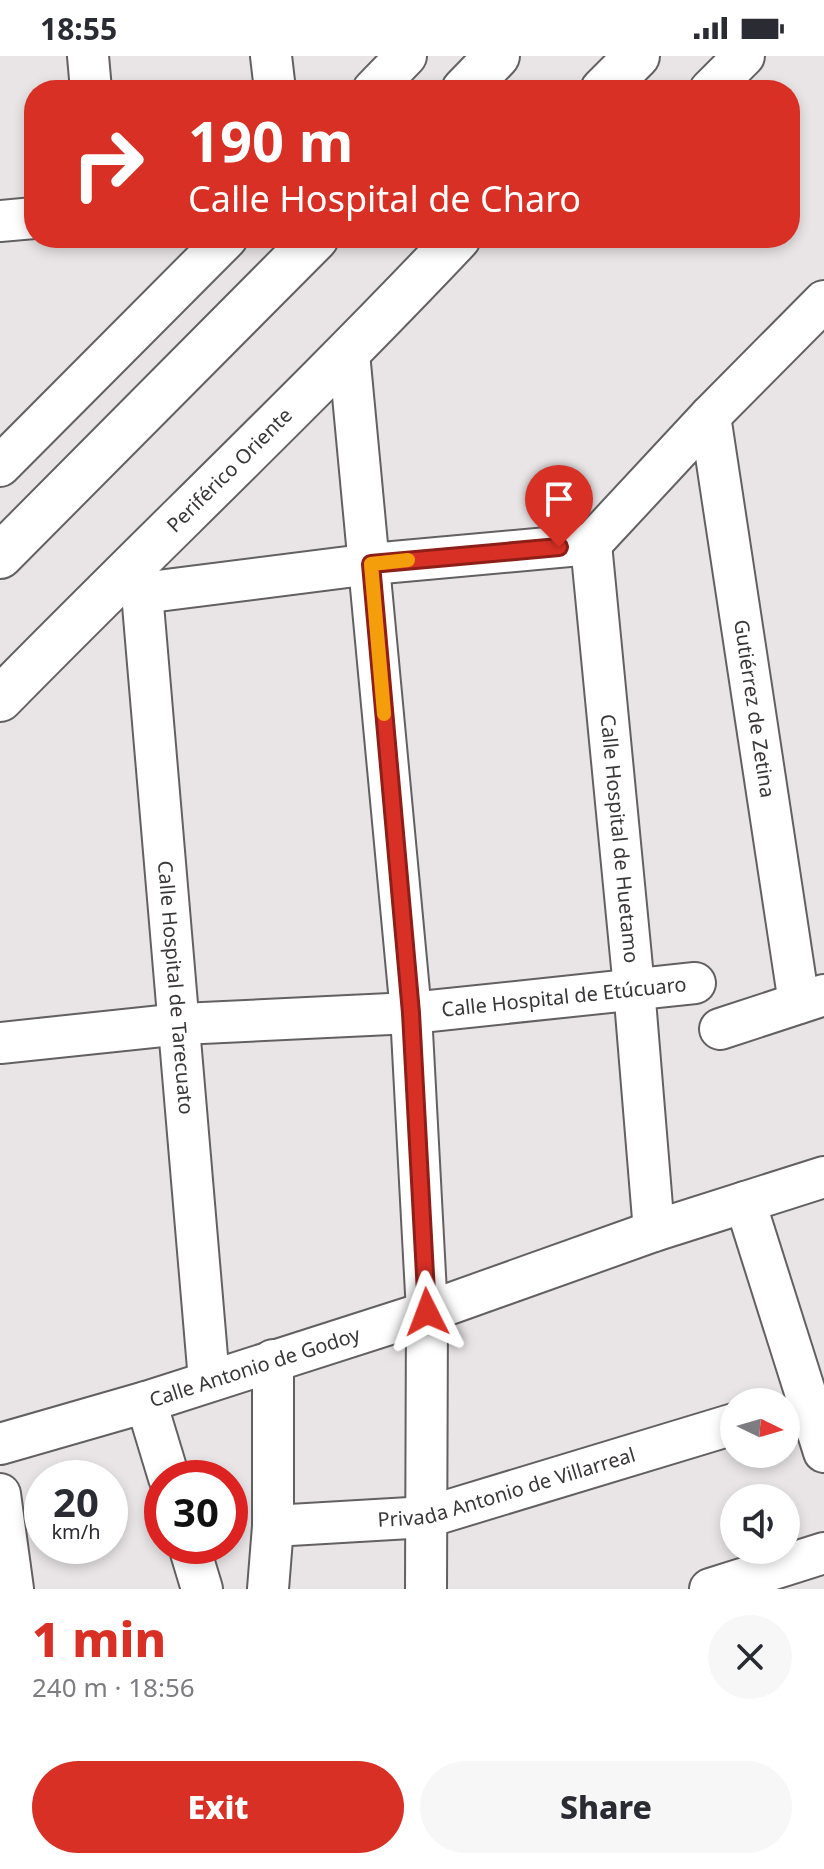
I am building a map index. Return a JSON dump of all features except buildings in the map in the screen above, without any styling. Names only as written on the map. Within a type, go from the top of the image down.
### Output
[{"type":"highway","points":[[474,80],[497,56]]},
{"type":"highway","points":[[613,80],[637,56]]},
{"type":"highway","points":[[0,556],[306,248]]},
{"type":"highway","name":"Periférico Oriente","points":[[0,699],[131,585],[449,248]]},
{"type":"street","points":[[88,56],[90,80]]},
{"type":"street","points":[[271,56],[274,80]]},
{"type":"street","points":[[383,80],[406,56]]},
{"type":"street","points":[[720,80],[744,56]]},
{"type":"street","points":[[0,221],[24,219]]},
{"type":"street","points":[[0,466],[217,248]]},
{"type":"street","points":[[131,585],[591,544],[710,416],[824,301]]},
{"type":"street","points":[[349,353],[411,1013],[427,1312],[426,1589]]},
{"type":"street","name":"Gutiérrez de Zetina","points":[[710,416],[811,999]]},
{"type":"street","name":"Calle Hospital de Huetamo","points":[[591,544],[654,1231]]},
{"type":"street","name":"Calle Hospital de Tarecuato","points":[[131,585],[181,1024],[209,1380]]},
{"type":"street","name":"Calle Hospital de Etúcuaro","points":[[0,1043],[181,1024],[411,1013],[695,983]]},
{"type":"street","points":[[720,1029],[811,999]]},
{"type":"street","name":"Calle Antonio de Godoy","points":[[0,1444],[146,1402],[427,1312],[654,1231],[824,1177]]},
{"type":"street","points":[[745,1202],[824,1452]]},
{"type":"street","points":[[263,1588],[273,1526],[273,1360]]},
{"type":"street","points":[[146,1402],[164,1460]]},
{"type":"street","name":"Privada Antonio de Villarreal","points":[[273,1526],[427,1517],[720,1428]]},
{"type":"street","points":[[0,1494],[3,1542],[13,1589]]},
{"type":"street","points":[[710,1589],[824,1553]]},
{"type":"street","points":[[194,1564],[202,1589]]},
{"type":"slow traffic","points":[[384,714],[371,564],[408,560]]},
{"type":"route","points":[[427,1312],[411,1013],[371,564],[559,547]]}]
